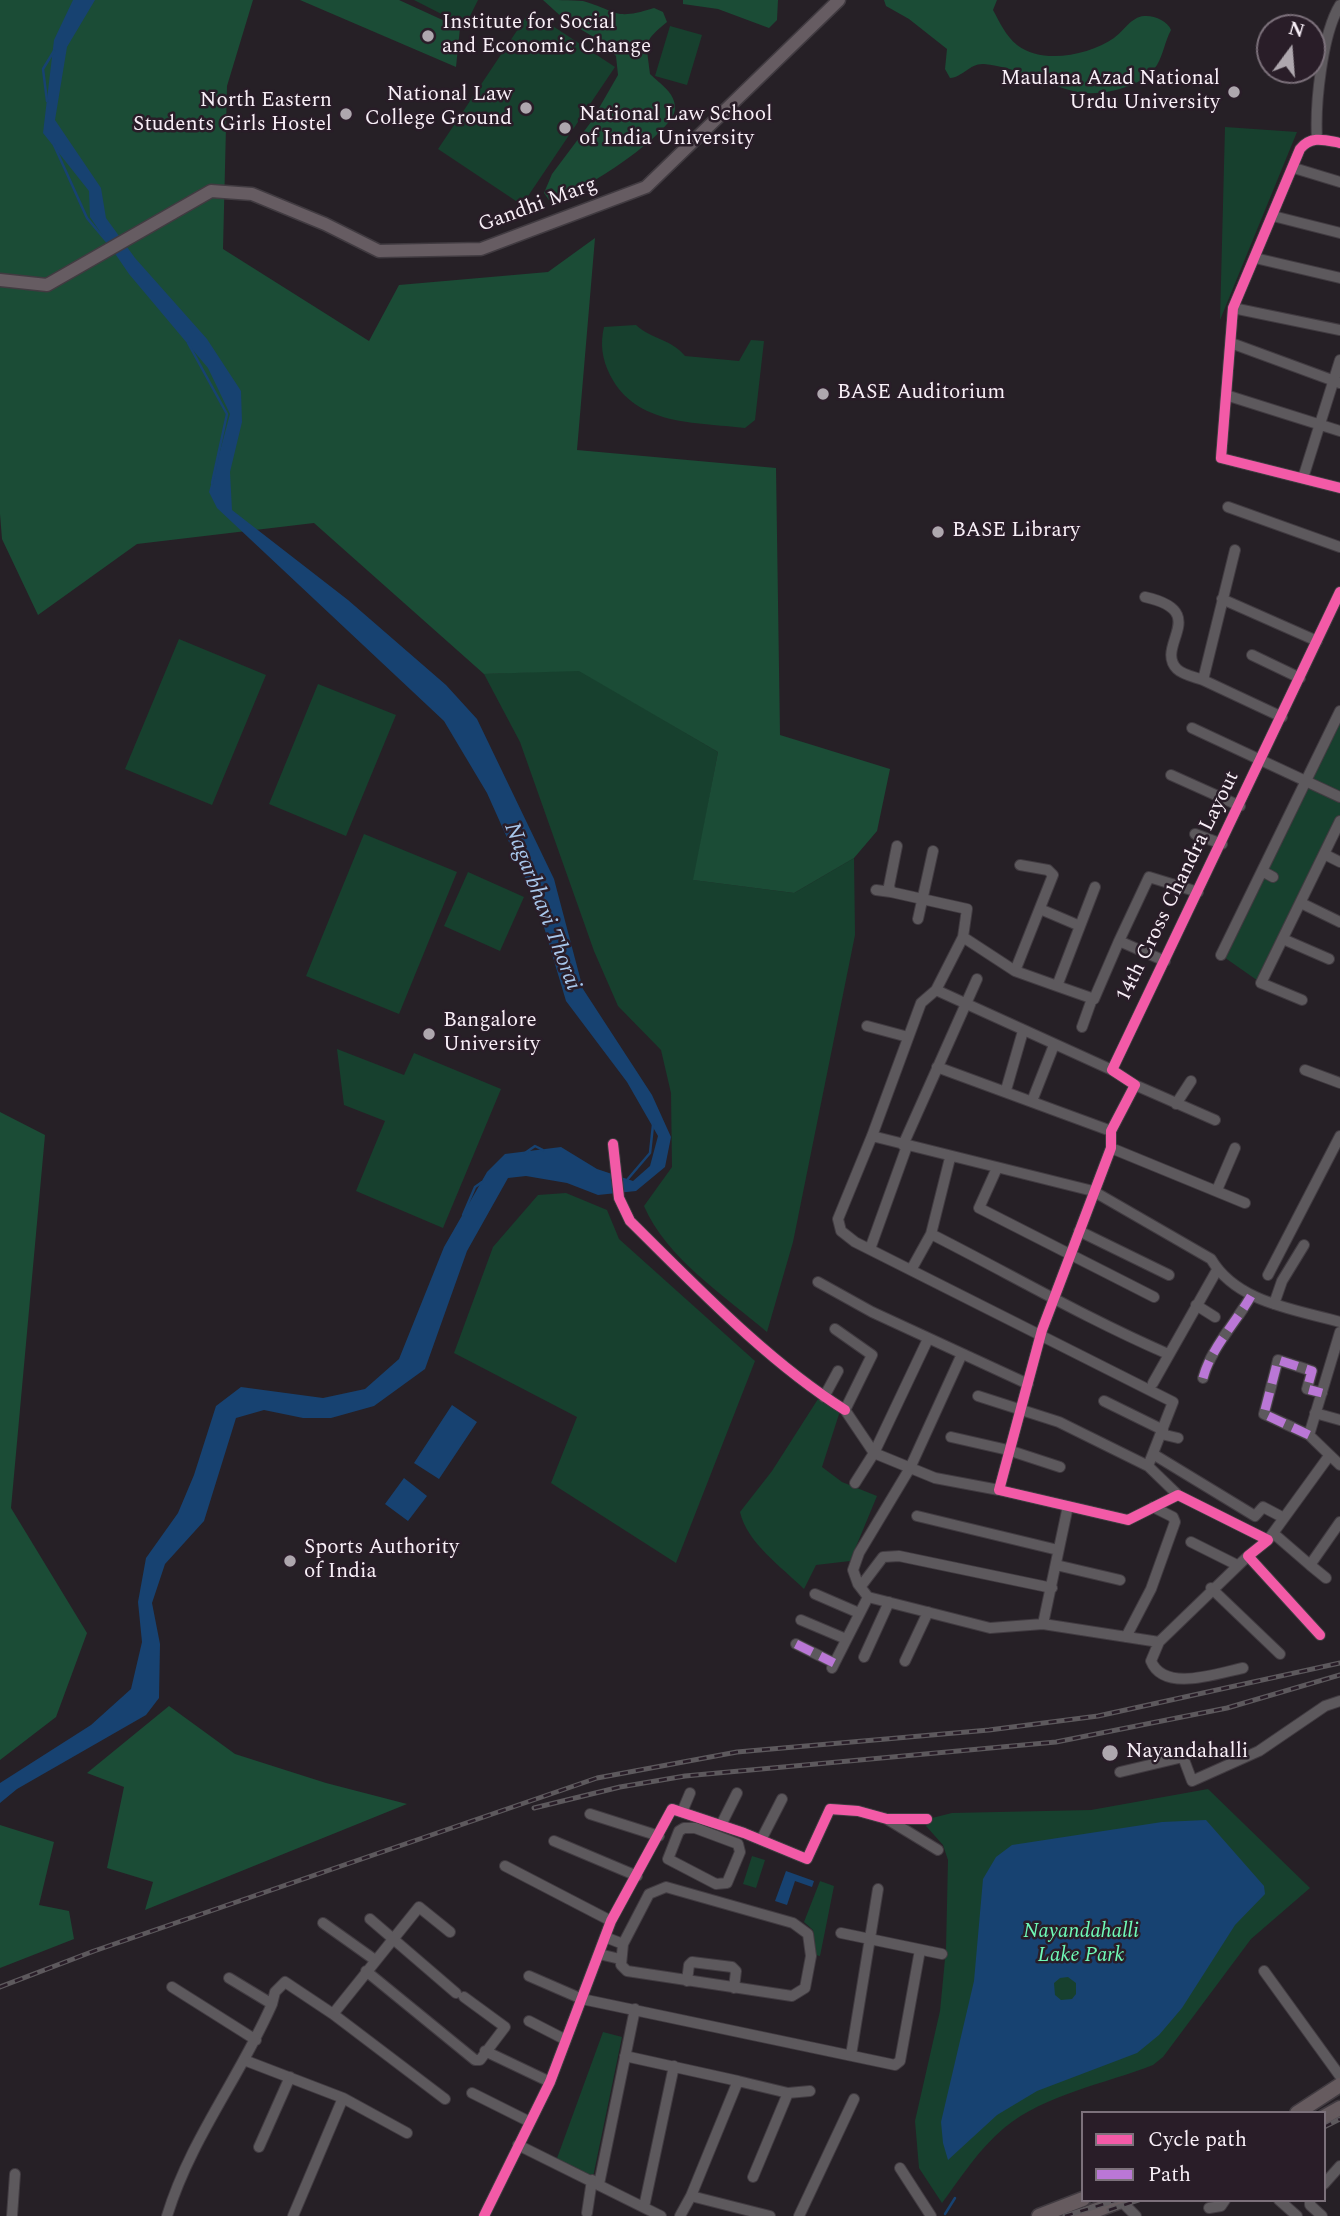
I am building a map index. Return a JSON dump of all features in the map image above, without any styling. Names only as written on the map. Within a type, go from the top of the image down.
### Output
[{"type":"highway","points":[[1300,2111],[1340,2085]]},
{"type":"highway","points":[[1039,2216],[1081,2200]]},
{"type":"highway","points":[[1081,2216],[1119,2202]]},
{"type":"main road","name":"Gandhi Marg","points":[[0,280],[47,285],[211,191],[252,194],[379,251],[481,249],[646,187],[839,0]]},
{"type":"street","points":[[1317,139],[1315,111],[1318,89],[1333,19],[1340,5]]},
{"type":"street","points":[[1340,143],[1317,139],[1305,142],[1233,308],[1221,458],[1340,488]]},
{"type":"street","points":[[1294,168],[1340,182]]},
{"type":"street","points":[[1273,216],[1340,233]]},
{"type":"street","points":[[1255,258],[1340,278]]},
{"type":"street","points":[[1233,308],[1340,330]]},
{"type":"street","points":[[1231,343],[1336,382]]},
{"type":"street","points":[[1303,478],[1319,423],[1336,382],[1340,360]]},
{"type":"street","points":[[1228,396],[1340,430]]},
{"type":"street","points":[[1228,507],[1340,547]]},
{"type":"street","points":[[1203,680],[1235,550]]},
{"type":"street","name":"14th Cross Chandra Layout","points":[[1112,1070],[1262,761],[1340,592]]},
{"type":"street","points":[[1145,597],[1161,600],[1175,612],[1180,629],[1171,655],[1173,664],[1182,672],[1282,717]]},
{"type":"street","points":[[1222,598],[1317,641]]},
{"type":"street","points":[[1252,655],[1300,678]]},
{"type":"street","points":[[1221,955],[1340,711]]},
{"type":"street","points":[[1192,728],[1340,797]]},
{"type":"street","points":[[1171,775],[1240,806]]},
{"type":"street","points":[[1302,1000],[1261,983],[1340,821]]},
{"type":"street","points":[[1195,834],[1222,844]]},
{"type":"street","points":[[891,892],[889,886],[897,846]]},
{"type":"street","points":[[918,919],[933,851]]},
{"type":"street","points":[[1324,854],[1340,862]]},
{"type":"street","points":[[1015,971],[1053,876],[1048,870],[1020,865]]},
{"type":"street","points":[[1262,872],[1273,877]]},
{"type":"street","points":[[1082,1027],[1147,878],[1154,877],[1198,892]]},
{"type":"street","points":[[1057,986],[1094,887]]},
{"type":"street","points":[[876,890],[967,909],[963,937],[936,990],[921,1003],[838,1219],[847,1237],[870,1250],[1173,1402],[1149,1466]]},
{"type":"street","points":[[1300,903],[1340,922]]},
{"type":"street","points":[[1040,909],[1080,926]]},
{"type":"street","points":[[963,937],[1015,971],[1092,999]]},
{"type":"street","points":[[1283,939],[1329,959]]},
{"type":"street","points":[[1119,941],[1165,961]]},
{"type":"street","points":[[870,1250],[905,1146],[977,979]]},
{"type":"street","points":[[936,990],[965,1006],[1112,1070],[1135,1085],[1214,1120]]},
{"type":"street","points":[[867,1026],[908,1037]]},
{"type":"street","points":[[1006,1090],[1023,1031]]},
{"type":"street","points":[[1032,1101],[1054,1045]]},
{"type":"street","points":[[937,1067],[1006,1090],[1111,1132]]},
{"type":"street","points":[[1305,1070],[1340,1083]]},
{"type":"street","points":[[1176,1104],[1191,1080]]},
{"type":"street","points":[[999,1490],[1008,1450],[1054,1296],[1111,1148],[1111,1132],[1135,1085]]},
{"type":"street","points":[[872,1136],[950,1158],[1093,1191],[1211,1259],[1217,1270],[1251,1296],[1340,1322]]},
{"type":"street","points":[[1268,1275],[1340,1136]]},
{"type":"street","points":[[613,1144],[619,1198],[630,1221],[780,1362],[845,1410],[874,1453],[936,1478],[1128,1520],[1178,1495]]},
{"type":"street","points":[[1111,1148],[1245,1203]]},
{"type":"street","points":[[1217,1190],[1235,1148]]},
{"type":"street","points":[[911,1270],[931,1234],[950,1158]]},
{"type":"street","points":[[997,1168],[979,1208],[1154,1297]]},
{"type":"street","points":[[1079,1231],[1169,1275]]},
{"type":"street","points":[[931,1234],[1054,1296],[1121,1334],[1168,1354]]},
{"type":"street","points":[[1274,1304],[1282,1281],[1304,1245]]},
{"type":"street","points":[[1153,1383],[1217,1270]]},
{"type":"street","points":[[818,1282],[928,1339],[1028,1384]]},
{"type":"street","points":[[1203,1378],[1209,1357],[1228,1336],[1251,1296]]},
{"type":"street","points":[[1196,1305],[1215,1317]]},
{"type":"street","points":[[835,1329],[872,1355],[845,1410]]},
{"type":"street","points":[[1309,1435],[1340,1332]]},
{"type":"street","points":[[855,1483],[874,1453],[928,1339]]},
{"type":"street","points":[[962,1354],[910,1468],[859,1553],[853,1570],[868,1597],[990,1628],[1043,1625],[1159,1642]]},
{"type":"street","points":[[1322,1392],[1307,1389],[1312,1371],[1278,1360],[1264,1414],[1309,1435],[1340,1465]]},
{"type":"street","points":[[824,1397],[838,1371]]},
{"type":"street","points":[[978,1396],[1059,1422],[1149,1466],[1178,1495],[1271,1536],[1326,1578]]},
{"type":"street","points":[[1104,1401],[1178,1438]]},
{"type":"street","points":[[1315,1413],[1340,1420]]},
{"type":"street","points":[[950,1437],[1008,1450],[1060,1466]]},
{"type":"street","points":[[1153,1454],[1255,1516],[1263,1507],[1284,1518]]},
{"type":"street","points":[[1243,1668],[1194,1678],[1161,1674],[1154,1670],[1151,1661],[1159,1642],[1212,1588],[1271,1536],[1329,1456]]},
{"type":"street","points":[[1043,1625],[1068,1506]]},
{"type":"street","points":[[1126,1637],[1151,1589],[1175,1522],[1173,1517],[1153,1507]]},
{"type":"street","points":[[917,1516],[1058,1550]]},
{"type":"street","points":[[1310,1565],[1340,1522]]},
{"type":"street","points":[[1191,1542],[1237,1566]]},
{"type":"street","points":[[861,1586],[883,1557],[899,1556],[1052,1588]]},
{"type":"street","points":[[1248,1556],[1320,1635]]},
{"type":"street","points":[[1056,1565],[1120,1580]]},
{"type":"street","points":[[1212,1588],[1280,1654]]},
{"type":"street","points":[[815,1594],[859,1613]]},
{"type":"street","points":[[796,1644],[833,1665],[868,1597]]},
{"type":"street","points":[[864,1657],[890,1602]]},
{"type":"street","points":[[905,1661],[928,1612]]},
{"type":"street","points":[[801,1620],[846,1639]]},
{"type":"street","points":[[1119,1772],[1182,1757],[1192,1781],[1259,1751],[1325,1706],[1340,1701]]},
{"type":"street","points":[[682,1812],[690,1793]]},
{"type":"street","points":[[721,1825],[737,1793]]},
{"type":"street","points":[[761,1840],[782,1798]]},
{"type":"street","points":[[484,2216],[550,2081],[611,1921],[672,1809],[807,1859],[830,1809],[858,1811],[887,1819],[927,1819]]},
{"type":"street","points":[[590,1814],[659,1836]]},
{"type":"street","points":[[887,1819],[938,1850]]},
{"type":"street","points":[[651,1850],[668,1859],[716,1884],[724,1885],[732,1876],[740,1846],[695,1828],[684,1828],[679,1831],[668,1859]]},
{"type":"street","points":[[554,1841],[637,1876]]},
{"type":"street","points":[[505,1866],[611,1921]]},
{"type":"street","points":[[658,1889],[678,1889],[793,1923],[808,1934],[811,1956],[803,1992],[792,1996],[627,1971],[622,1968],[620,1959],[623,1944],[643,1904],[658,1889]]},
{"type":"street","points":[[851,2055],[878,1889]]},
{"type":"street","points":[[626,1895],[643,1904]]},
{"type":"street","points":[[333,2014],[419,1908],[450,1932]]},
{"type":"street","points":[[366,1971],[475,2060],[480,2060],[505,2027],[460,1995],[370,1919]]},
{"type":"street","points":[[323,1923],[375,1960]]},
{"type":"street","points":[[841,1933],[942,1954]]},
{"type":"street","points":[[605,1937],[623,1944]]},
{"type":"street","points":[[529,1976],[582,1999],[895,2066],[900,2061],[920,1950]]},
{"type":"street","points":[[599,1954],[620,1959]]},
{"type":"street","points":[[687,1981],[689,1965],[692,1962],[732,1967],[736,1971],[734,1988]]},
{"type":"street","points":[[1264,1971],[1340,2076]]},
{"type":"street","points":[[229,1978],[272,2004]]},
{"type":"street","points":[[167,2216],[174,2192],[201,2136],[256,2040],[275,1992],[285,1982],[333,2014],[445,2099]]},
{"type":"street","points":[[172,1987],[256,2040]]},
{"type":"street","points":[[587,2213],[635,2009]]},
{"type":"street","points":[[529,2021],[566,2040]]},
{"type":"street","points":[[485,2051],[550,2081]]},
{"type":"street","points":[[625,2056],[788,2093],[810,2091]]},
{"type":"street","points":[[244,2060],[343,2098],[407,2133]]},
{"type":"street","points":[[644,2207],[674,2066]]},
{"type":"street","points":[[259,2147],[290,2077]]},
{"type":"street","points":[[680,2216],[691,2196],[738,2081]]},
{"type":"street","points":[[472,2093],[530,2122]]},
{"type":"street","points":[[753,2177],[788,2093]]},
{"type":"street","points":[[293,2216],[343,2098]]},
{"type":"street","points":[[799,2216],[854,2099]]},
{"type":"street","points":[[518,2145],[661,2216]]},
{"type":"street","points":[[1328,2172],[1340,2166]]},
{"type":"street","points":[[900,2168],[931,2216]]},
{"type":"street","points":[[12,2216],[15,2174]]},
{"type":"street","points":[[691,2196],[770,2216]]},
{"type":"street","points":[[1123,2202],[1136,2216]]},
{"type":"street","points":[[1281,2202],[1297,2216]]},
{"type":"street","points":[[1310,2202],[1322,2216]]},
{"type":"green space","points":[[0,0],[253,0],[227,86],[223,249],[369,341],[399,285],[548,272],[595,238],[577,450],[776,468],[780,735],[890,769],[877,831],[854,858],[794,893],[693,880],[718,752],[579,671],[484,674],[314,523],[137,544],[38,615],[2,539],[0,514]]},
{"type":"green space","points":[[300,0],[399,0],[460,28],[456,67]]},
{"type":"green space","points":[[414,0],[478,0],[465,26]]},
{"type":"green space","points":[[543,0],[583,1],[623,14],[654,8],[663,12],[667,22],[648,44],[650,74],[663,85],[675,103],[670,120],[621,164],[579,189],[549,200],[544,193],[552,174],[591,122],[618,75],[616,56],[602,42],[565,20]]},
{"type":"green space","points":[[683,0],[778,0],[777,20],[769,28],[718,9],[683,4]]},
{"type":"green space","points":[[884,0],[997,0],[993,10],[1010,38],[1017,45],[1040,55],[1066,55],[1092,49],[1114,38],[1131,22],[1144,16],[1160,19],[1171,30],[1157,65],[1141,80],[1107,92],[1083,93],[1007,68],[984,64],[950,78],[945,69],[947,49],[909,19],[886,6]]},
{"type":"green space","name":"National Law College Ground","points":[[530,11],[615,67],[522,205],[438,149]]},
{"type":"green space","points":[[670,26],[702,35],[687,85],[655,76]]},
{"type":"green space","points":[[1225,127],[1297,132],[1220,320]]},
{"type":"green space","points":[[636,325],[674,346],[685,356],[739,361],[751,340],[764,341],[755,420],[745,428],[687,422],[651,413],[635,404],[621,392],[610,375],[602,339],[604,327]]},
{"type":"green space","points":[[179,639],[266,675],[212,805],[125,769]]},
{"type":"green space","points":[[579,670],[718,752],[694,880],[794,893],[854,858],[855,935],[793,1242],[767,1332],[682,1259],[654,1225],[644,1206],[672,1167],[671,1093],[661,1050],[618,1006],[594,951],[520,742],[484,674]]},
{"type":"green space","points":[[318,684],[396,715],[346,836],[269,804]]},
{"type":"green space","points":[[1340,711],[1340,821],[1261,983],[1221,955]]},
{"type":"green space","points":[[364,834],[457,872],[399,1014],[306,976]]},
{"type":"green space","points":[[468,872],[524,897],[500,951],[444,926]]},
{"type":"green space","points":[[337,1049],[404,1075],[414,1053],[501,1089],[443,1228],[356,1191],[385,1121],[344,1105]]},
{"type":"green space","points":[[0,1112],[45,1135],[11,1508],[87,1633],[56,1717],[0,1760]]},
{"type":"green space","points":[[566,1193],[607,1210],[619,1239],[755,1361],[676,1563],[551,1483],[577,1417],[454,1353],[493,1247],[538,1195]]},
{"type":"green space","points":[[818,1399],[840,1411],[822,1467],[842,1482],[877,1496],[850,1561],[816,1565],[804,1589],[758,1544],[740,1512],[772,1471]]},
{"type":"green space","points":[[169,1706],[235,1754],[326,1783],[407,1804],[145,1910],[153,1882],[107,1868],[124,1787],[87,1773]]},
{"type":"green space","name":"Nayandahalli Lake Park","points":[[1208,1789],[1310,1888],[1251,1939],[1163,2057],[1153,2065],[1057,2098],[1020,2116],[986,2145],[942,2203],[919,2168],[915,2121],[940,2011],[946,1949],[948,1860],[943,1845],[926,1826],[932,1818],[952,1813],[1091,1810]]},
{"type":"green space","points":[[0,1825],[54,1842],[39,1905],[69,1911],[74,1939],[0,1968]]},
{"type":"green space","points":[[752,1856],[765,1860],[756,1888],[743,1884]]},
{"type":"green space","points":[[820,1881],[834,1886],[820,1956],[816,1955],[813,1930],[804,1922]]},
{"type":"green space","points":[[603,2032],[622,2037],[593,2177],[556,2161]]},
{"type":"water","name":"Nagarbhavi Thorai","points":[[73,0],[95,0],[67,47],[55,120],[101,188],[106,218],[135,258],[207,339],[241,391],[242,422],[230,472],[232,510],[348,600],[446,685],[477,719],[554,879],[583,989],[652,1095],[671,1137],[665,1167],[636,1191],[598,1195],[567,1183],[526,1176],[508,1178],[467,1251],[425,1369],[374,1406],[331,1418],[303,1418],[264,1410],[236,1418],[204,1521],[165,1564],[152,1603],[160,1644],[159,1698],[146,1715],[17,1789],[0,1803],[0,1783],[91,1725],[131,1689],[142,1642],[138,1602],[146,1558],[178,1513],[194,1475],[216,1406],[241,1387],[323,1398],[365,1389],[399,1359],[444,1247],[487,1172],[505,1154],[561,1147],[597,1169],[633,1181],[650,1166],[658,1136],[627,1082],[566,1001],[538,907],[487,793],[444,721],[217,508],[209,492],[230,414],[208,368],[129,274],[90,217],[89,191],[43,133],[54,40]]},
{"type":"water","points":[[452,1405],[477,1422],[439,1479],[414,1463]]},
{"type":"water","points":[[404,1478],[427,1496],[408,1521],[385,1504]]},
{"type":"water","name":"Nayandahalli Lake Park","points":[[1206,1820],[1264,1886],[1265,1894],[1235,1925],[1182,2008],[1159,2035],[1137,2053],[1037,2091],[997,2115],[948,2160],[941,2122],[974,1981],[983,1879],[996,1857],[1012,1845],[1162,1822]],"holes":[[[1068,1977],[1076,1983],[1076,1994],[1072,1999],[1061,2000],[1055,1995],[1054,1983],[1060,1978]]]},
{"type":"water","points":[[786,1871],[814,1881],[812,1887],[795,1881],[787,1905],[775,1901]]},
{"type":"waterway","name":"Nagarbhavi Thorai","points":[[47,101],[43,69],[54,51]]},
{"type":"waterway","name":"Nagarbhavi Thorai","points":[[54,145],[87,218],[108,243]]},
{"type":"waterway","name":"Nagarbhavi Thorai","points":[[188,343],[227,414],[212,483]]},
{"type":"waterway","name":"Nagarbhavi Thorai","points":[[627,1180],[650,1153],[653,1125]]},
{"type":"waterway","name":"Nagarbhavi Thorai","points":[[525,1153],[535,1146],[543,1150]]},
{"type":"waterway","name":"Nagarbhavi Thorai","points":[[463,1215],[475,1187],[482,1182]]},
{"type":"waterway","points":[[945,2214],[955,2198]]},
{"type":"railway","points":[[0,1987],[94,1951],[597,1778],[737,1752],[989,1730],[1098,1716],[1340,1663]]},
{"type":"railway","points":[[534,1808],[620,1787],[685,1776],[1056,1742],[1227,1708],[1340,1675]]},
{"type":"railway","points":[[1326,2126],[1340,2119]]},
{"type":"railway","points":[[1065,2216],[1110,2202]]},
{"type":"railway","points":[[1109,2210],[1133,2202]]},
{"type":"marked path","points":[[1203,1378],[1217,1346],[1251,1296]]},
{"type":"marked path","points":[[1309,1435],[1264,1414],[1278,1360],[1312,1371],[1307,1389],[1322,1393]]},
{"type":"marked path","points":[[796,1644],[834,1663]]},
{"type":"cycle path","points":[[1340,143],[1314,140],[1300,149],[1233,308],[1221,458],[1340,488]]},
{"type":"cycle path","points":[[1320,1635],[1248,1556],[1268,1540],[1178,1495],[1128,1520],[999,1490],[1042,1330],[1111,1148],[1111,1131],[1135,1085],[1112,1070],[1340,592]]},
{"type":"cycle path","points":[[613,1144],[619,1198],[630,1221],[760,1346],[845,1410]]},
{"type":"cycle path","points":[[484,2216],[550,2082],[611,1921],[672,1809],[744,1833],[807,1859],[830,1809],[858,1811],[887,1819],[927,1819]]},
{"type":"place","name":"Institute for Social and Economic Change","points":[[428,36]]},
{"type":"place","name":"Maulana Azad National Urdu University","points":[[1234,92]]},
{"type":"place","name":"National Law College Ground","points":[[526,108]]},
{"type":"place","name":"North Eastern Students Girls Hostel","points":[[346,114]]},
{"type":"place","name":"National Law School of India University","points":[[565,128]]},
{"type":"place","name":"BASE Auditorium","points":[[823,394]]},
{"type":"place","name":"BASE Library","points":[[938,532]]},
{"type":"place","name":"Bangalore University","points":[[429,1034]]},
{"type":"place","name":"Sports Authority of India","points":[[290,1561]]},
{"type":"place","name":"Nayandahalli","points":[[1110,1753]]}]
